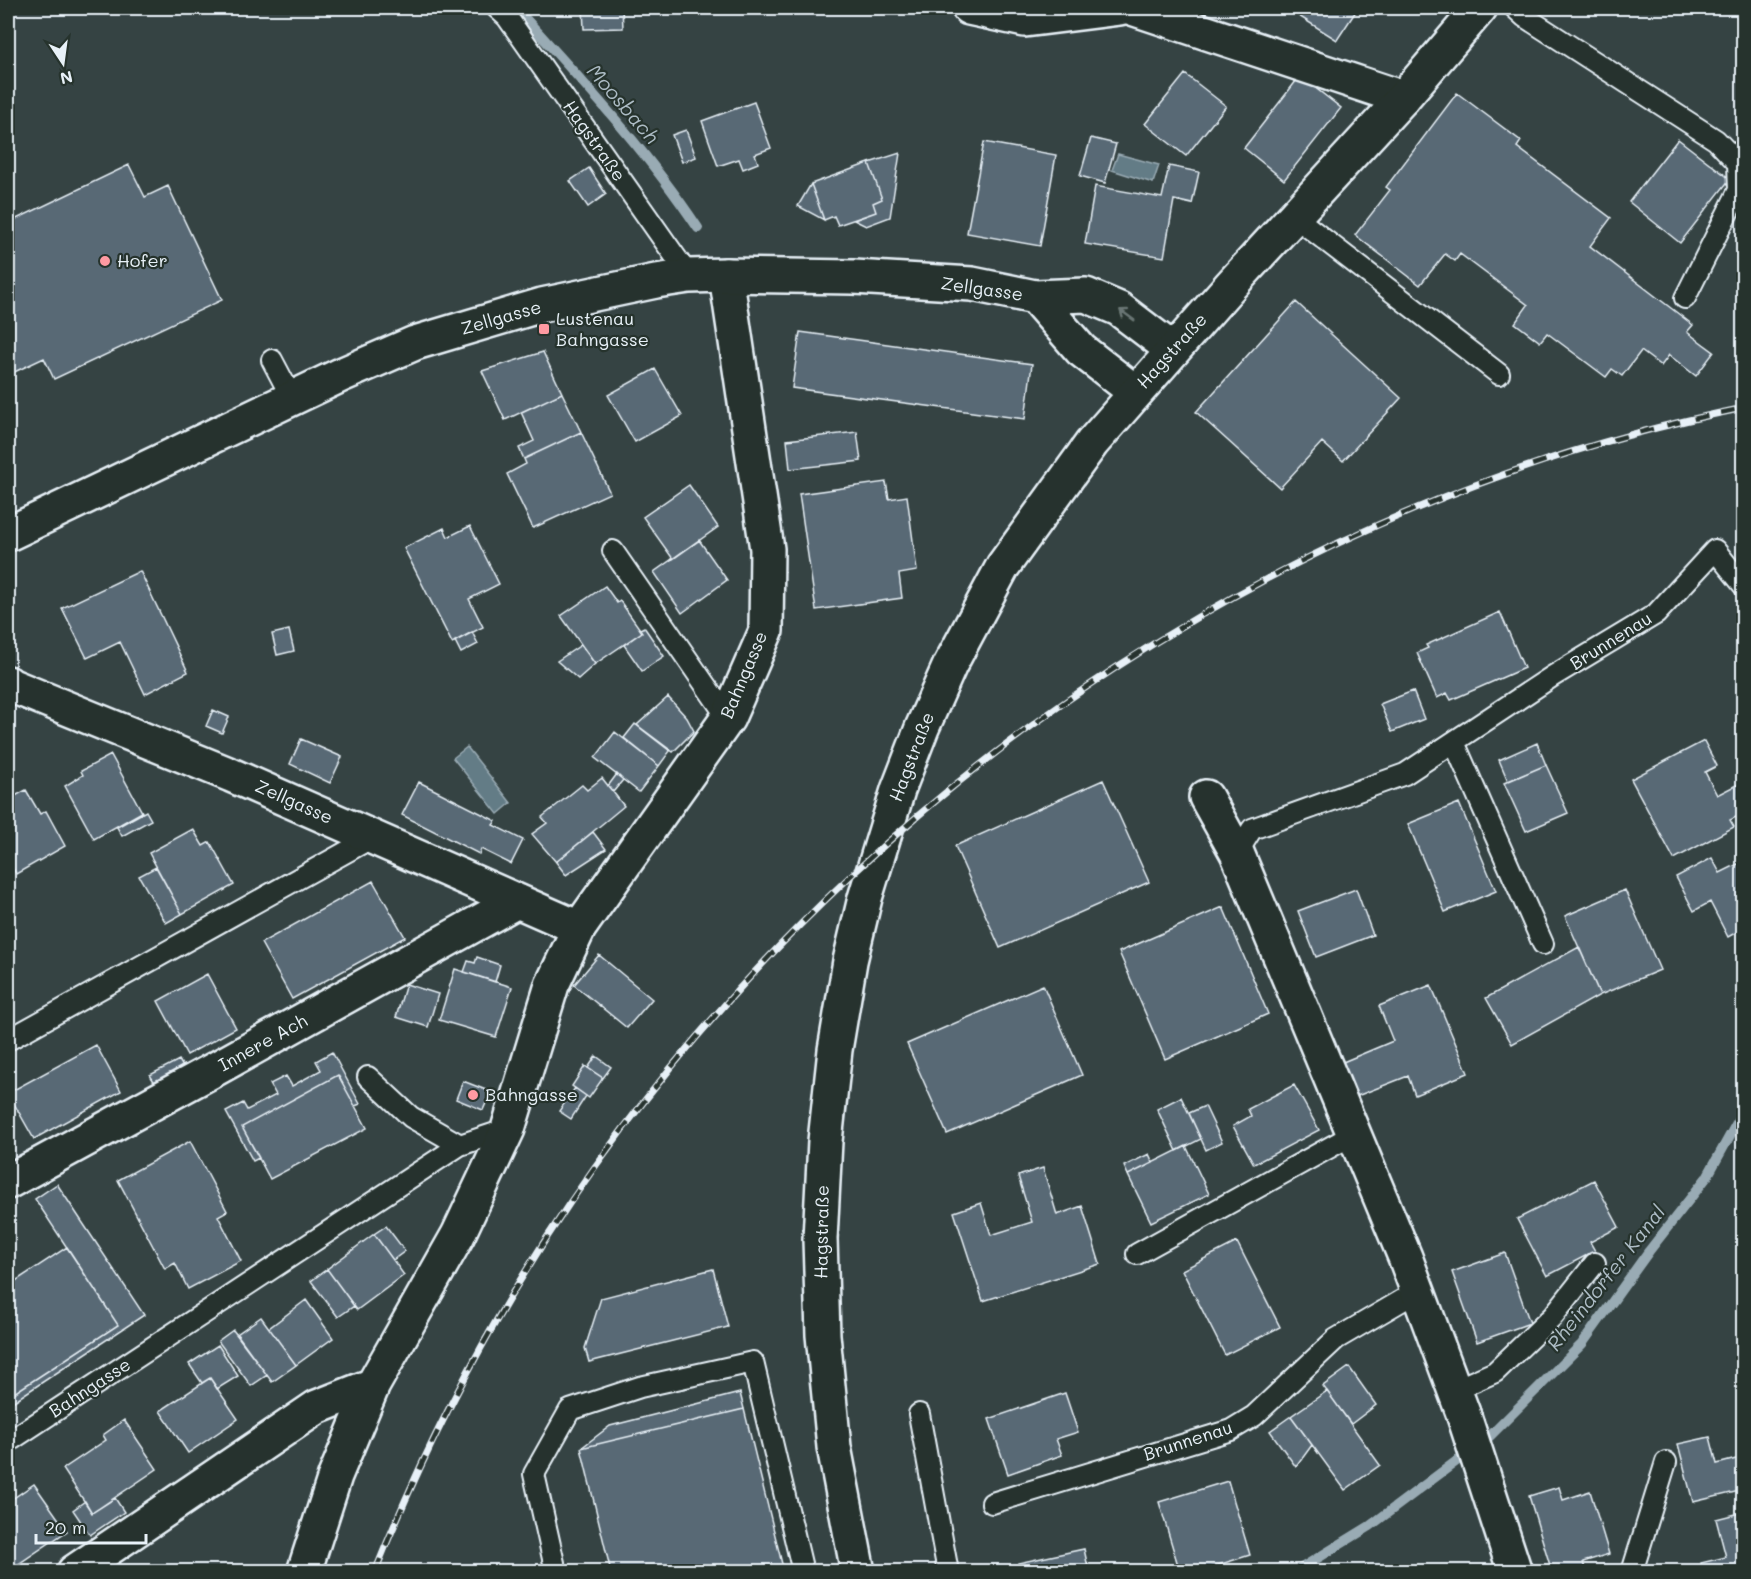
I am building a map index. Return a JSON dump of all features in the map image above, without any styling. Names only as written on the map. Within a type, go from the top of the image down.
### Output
[{"type":"street","points":[[969,8],[1025,20],[1120,8]]},
{"type":"street","points":[[1132,8],[1403,98]]},
{"type":"street","name":"Hagstraße","points":[[858,1572],[834,1447],[823,1335],[820,1239],[826,1130],[835,1050],[850,961],[865,898],[898,790],[922,728],[950,665],[1003,567],[1081,457],[1135,392],[1403,98],[1480,8]]},
{"type":"street","name":"Bahngasse","points":[[304,1572],[335,1476],[373,1385],[458,1235],[508,1129],[552,985],[579,928],[728,718],[766,631],[767,549],[726,275]]},
{"type":"street","name":"Zellgasse","points":[[8,534],[292,398],[415,343],[542,305],[689,276],[854,278],[972,285],[1035,297],[1086,295],[1119,309],[1173,350]]},
{"type":"street","name":"Zellgasse","points":[[1035,297],[1081,350],[1135,392]]},
{"type":"street","name":"Zellgasse","points":[[8,682],[231,775],[579,928]]},
{"type":"street","points":[[1206,797],[1238,853],[1418,1291],[1459,1402],[1515,1572]]},
{"type":"street","name":"Innere Ach","points":[[8,1182],[517,901]]},
{"type":"street","points":[[74,1572],[317,1407],[373,1385]]},
{"type":"lane","name":"Hagstraße","points":[[497,8],[507,17],[689,276]]},
{"type":"lane","points":[[1515,8],[1525,17],[1716,140],[1738,164],[1739,190],[1685,298]]},
{"type":"lane","points":[[1295,217],[1499,374]]},
{"type":"lane","points":[[272,360],[292,398]]},
{"type":"lane","name":"Brunnenau","points":[[1238,853],[1252,829],[1405,774],[1553,676],[1656,614],[1715,550],[1743,586]]},
{"type":"lane","points":[[613,551],[728,718]]},
{"type":"lane","points":[[1454,742],[1543,944]]},
{"type":"lane","points":[[8,1040],[373,837]]},
{"type":"lane","points":[[368,1077],[411,1117],[460,1145]]},
{"type":"lane","name":"Bahngasse","points":[[8,1442],[460,1145],[508,1129]]},
{"type":"lane","points":[[1137,1254],[1354,1134]]},
{"type":"lane","points":[[1459,1402],[1495,1372],[1553,1316],[1595,1263]]},
{"type":"lane","name":"Brunnenau","points":[[992,1503],[1231,1430],[1254,1416],[1336,1339],[1418,1291]]},
{"type":"lane","points":[[556,1572],[534,1474],[570,1410],[640,1388],[753,1362],[803,1572]]},
{"type":"lane","points":[[919,1414],[948,1572]]},
{"type":"lane","points":[[1632,1572],[1666,1462]]},
{"type":"water","points":[[1118,154],[1159,165],[1153,183],[1112,170]]},
{"type":"water","points":[[467,747],[511,803],[498,814],[453,758]]},
{"type":"building","points":[[583,8],[622,8],[623,28],[584,29]]},
{"type":"building","points":[[1286,8],[1358,8],[1337,40]]},
{"type":"building","points":[[1185,74],[1226,106],[1186,156],[1145,124]]},
{"type":"building","points":[[1300,76],[1341,108],[1284,180],[1244,148]]},
{"type":"building","points":[[1457,93],[1521,141],[1517,147],[1611,218],[1590,246],[1693,325],[1687,332],[1714,352],[1696,376],[1669,355],[1661,366],[1641,351],[1622,376],[1612,369],[1606,377],[1547,333],[1540,342],[1515,323],[1528,305],[1460,254],[1455,261],[1445,254],[1420,285],[1355,235],[1390,190],[1386,187]]},
{"type":"building","points":[[754,102],[771,148],[755,154],[758,163],[743,169],[739,159],[718,166],[702,121]]},
{"type":"building","points":[[686,130],[696,157],[682,162],[672,135]]},
{"type":"building","points":[[1091,138],[1116,144],[1105,183],[1080,176]]},
{"type":"building","points":[[1678,139],[1730,179],[1680,243],[1629,202]]},
{"type":"building","points":[[984,142],[1056,155],[1040,246],[967,233]]},
{"type":"building","points":[[900,153],[890,217],[866,226],[854,220],[876,212],[873,203],[882,199],[869,163]]},
{"type":"building","points":[[869,163],[882,199],[873,203],[876,212],[838,225],[834,216],[824,220],[811,184]]},
{"type":"building","name":"Hofer","points":[[129,165],[145,197],[168,186],[222,300],[54,379],[44,358],[8,375],[8,223]]},
{"type":"building","points":[[1169,166],[1199,172],[1192,204],[1174,200],[1164,257],[1085,244],[1095,186],[1162,198]]},
{"type":"building","points":[[589,168],[606,194],[588,207],[570,181]]},
{"type":"building","points":[[811,184],[824,220],[798,206]]},
{"type":"building","points":[[1296,302],[1401,398],[1343,461],[1322,442],[1280,488],[1196,412]]},
{"type":"building","points":[[800,332],[1032,364],[1025,419],[792,388]]},
{"type":"building","points":[[543,352],[562,393],[505,420],[482,371]]},
{"type":"building","points":[[655,369],[682,416],[635,442],[608,395]]},
{"type":"building","points":[[562,393],[581,432],[524,459],[519,448],[534,441],[521,412]]},
{"type":"building","points":[[581,432],[610,493],[533,528],[507,474],[526,464],[524,459]]},
{"type":"building","points":[[857,432],[861,461],[790,469],[787,440]]},
{"type":"building","points":[[886,482],[889,499],[907,496],[917,571],[899,574],[902,598],[816,610],[799,494]]},
{"type":"building","points":[[689,485],[718,527],[673,559],[643,517]]},
{"type":"building","points":[[470,526],[499,584],[469,599],[483,627],[452,643],[404,548],[444,528],[448,537]]},
{"type":"building","points":[[699,540],[727,580],[682,613],[654,572]]},
{"type":"building","points":[[140,571],[188,672],[145,694],[120,642],[87,658],[62,608]]},
{"type":"building","points":[[605,586],[617,603],[620,601],[642,632],[595,664],[561,616]]},
{"type":"building","points":[[1500,612],[1524,668],[1451,700],[1447,693],[1437,698],[1417,653],[1428,648],[1426,645]]},
{"type":"building","points":[[644,627],[664,656],[642,671],[624,645],[642,632],[640,629]]},
{"type":"building","points":[[289,630],[294,651],[277,655],[272,634]]},
{"type":"building","points":[[472,632],[478,644],[461,653],[455,641]]},
{"type":"building","points":[[581,645],[595,664],[578,679],[557,661]]},
{"type":"building","points":[[1413,691],[1424,719],[1392,732],[1380,704]]},
{"type":"building","points":[[668,697],[687,718],[694,731],[673,752],[637,725]]},
{"type":"building","points":[[213,710],[229,717],[222,733],[206,726]]},
{"type":"building","points":[[635,724],[670,751],[659,766],[624,738]]},
{"type":"building","points":[[615,732],[659,766],[639,792],[595,758]]},
{"type":"building","points":[[301,739],[342,757],[330,783],[290,764]]},
{"type":"building","points":[[1704,741],[1717,766],[1705,772],[1717,795],[1744,781],[1744,813],[1730,820],[1734,827],[1674,859],[1631,779]]},
{"type":"building","points":[[1537,743],[1546,765],[1508,781],[1499,760]]},
{"type":"building","points":[[111,755],[142,812],[94,839],[65,786],[83,775],[81,771]]},
{"type":"building","points":[[1546,765],[1568,813],[1526,831],[1504,783]]},
{"type":"building","points":[[617,774],[623,780],[613,792],[608,786]]},
{"type":"building","points":[[602,778],[624,806],[556,862],[532,834],[547,823],[542,817],[582,785],[587,790]]},
{"type":"building","points":[[1103,780],[1149,882],[1000,948],[955,846]]},
{"type":"building","points":[[419,782],[496,821],[493,825],[523,840],[511,864],[481,849],[479,854],[402,815]]},
{"type":"building","points":[[26,790],[40,814],[46,811],[65,846],[16,874],[8,859],[8,800]]},
{"type":"building","points":[[1459,803],[1496,891],[1445,912],[1408,824]]},
{"type":"building","points":[[146,811],[151,820],[122,836],[117,827]]},
{"type":"building","points":[[193,829],[203,846],[210,842],[234,885],[182,914],[149,853]]},
{"type":"building","points":[[593,832],[606,849],[566,875],[556,862]]},
{"type":"building","points":[[1712,858],[1720,873],[1744,861],[1744,928],[1728,937],[1710,902],[1694,911],[1676,877]]},
{"type":"building","points":[[156,867],[182,914],[166,923],[139,876]]},
{"type":"building","points":[[373,881],[405,937],[292,999],[261,943]]},
{"type":"building","points":[[1356,889],[1373,935],[1316,957],[1298,911]]},
{"type":"building","points":[[1625,890],[1660,970],[1600,995],[1565,916]]},
{"type":"building","points":[[1223,907],[1268,1014],[1165,1059],[1119,952]]},
{"type":"building","points":[[1579,947],[1600,995],[1512,1044],[1486,998]]},
{"type":"building","points":[[599,955],[652,999],[627,1028],[574,985]]},
{"type":"building","points":[[477,957],[500,965],[495,982],[464,972],[468,961],[475,963]]},
{"type":"building","points":[[455,969],[512,987],[496,1037],[439,1020]]},
{"type":"building","points":[[207,974],[236,1028],[187,1055],[158,1001]]},
{"type":"building","points":[[406,984],[438,994],[428,1027],[396,1017]]},
{"type":"building","points":[[1043,985],[1082,1075],[947,1134],[907,1044]]},
{"type":"building","points":[[1431,985],[1468,1073],[1415,1095],[1408,1076],[1357,1096],[1343,1062],[1393,1041],[1379,1006]]},
{"type":"building","points":[[96,1045],[121,1091],[34,1139],[8,1093]]},
{"type":"building","points":[[332,1052],[360,1104],[355,1106],[338,1075],[242,1127],[259,1158],[253,1161],[226,1112],[243,1103],[247,1110],[276,1095],[270,1084],[286,1076],[292,1086],[321,1070],[316,1061]]},
{"type":"building","points":[[596,1056],[611,1067],[603,1078],[588,1068]]},
{"type":"building","points":[[179,1060],[186,1072],[158,1088],[150,1075]]},
{"type":"building","points":[[585,1066],[603,1078],[589,1098],[572,1086]]},
{"type":"building","points":[[338,1075],[367,1128],[270,1179],[242,1127]]},
{"type":"building","name":"Bahngasse","points":[[463,1081],[491,1092],[483,1110],[456,1099]]},
{"type":"building","points":[[1294,1085],[1319,1130],[1254,1164],[1233,1126],[1251,1116],[1248,1109]]},
{"type":"building","points":[[575,1088],[586,1096],[571,1119],[559,1111]]},
{"type":"building","points":[[1181,1097],[1201,1139],[1177,1151],[1157,1109]]},
{"type":"building","points":[[1205,1106],[1222,1142],[1206,1150],[1189,1113]]},
{"type":"building","points":[[190,1141],[227,1211],[218,1216],[241,1261],[188,1289],[175,1263],[165,1269],[118,1180]]},
{"type":"building","points":[[1186,1146],[1209,1194],[1151,1222],[1128,1175]]},
{"type":"building","points":[[1149,1154],[1153,1163],[1128,1175],[1124,1166]]},
{"type":"building","points":[[1043,1168],[1057,1215],[1082,1206],[1100,1264],[983,1301],[954,1212],[981,1203],[991,1235],[1032,1222],[1018,1176]]},
{"type":"building","points":[[1594,1180],[1619,1227],[1590,1242],[1595,1251],[1547,1276],[1517,1219]]},
{"type":"building","points":[[57,1184],[144,1315],[8,1405],[8,1397],[118,1325],[35,1199]]},
{"type":"building","points":[[386,1226],[405,1251],[393,1260],[374,1234]]},
{"type":"building","points":[[374,1234],[404,1275],[357,1310],[327,1269]]},
{"type":"building","points":[[1237,1242],[1280,1327],[1225,1355],[1182,1270]]},
{"type":"building","points":[[67,1247],[118,1325],[8,1397],[8,1286]]},
{"type":"building","points":[[1505,1253],[1530,1323],[1477,1342],[1452,1272]]},
{"type":"building","points":[[327,1269],[354,1306],[338,1317],[311,1281]]},
{"type":"building","points":[[713,1269],[728,1327],[589,1362],[585,1348],[601,1298]]},
{"type":"building","points":[[306,1300],[333,1338],[296,1365],[269,1328]]},
{"type":"building","points":[[261,1317],[296,1365],[272,1382],[237,1334]]},
{"type":"building","points":[[233,1330],[267,1375],[251,1386],[218,1341]]},
{"type":"building","points":[[218,1345],[238,1376],[217,1389],[210,1378],[202,1383],[189,1364]]},
{"type":"building","points":[[1349,1367],[1376,1405],[1351,1424],[1323,1386]]},
{"type":"building","points":[[210,1378],[238,1419],[188,1453],[160,1411]]},
{"type":"building","points":[[1327,1391],[1380,1465],[1345,1490],[1291,1416]]},
{"type":"building","points":[[740,1393],[744,1409],[581,1448],[610,1426]]},
{"type":"building","points":[[1065,1393],[1078,1432],[1056,1439],[1062,1455],[1008,1474],[989,1419]]},
{"type":"building","points":[[744,1409],[784,1572],[611,1572],[581,1448]]},
{"type":"building","points":[[1291,1416],[1312,1445],[1296,1467],[1270,1431]]},
{"type":"building","points":[[124,1420],[157,1469],[92,1513],[63,1469],[106,1440],[103,1435]]},
{"type":"building","points":[[1710,1437],[1717,1464],[1744,1457],[1744,1490],[1693,1502],[1678,1444]]},
{"type":"building","points":[[1228,1481],[1250,1555],[1196,1572],[1180,1572],[1159,1502]]},
{"type":"building","points":[[34,1484],[67,1531],[8,1571],[8,1502]]},
{"type":"building","points":[[1559,1487],[1563,1500],[1590,1491],[1609,1554],[1583,1562],[1586,1572],[1552,1572],[1529,1496]]},
{"type":"building","points":[[115,1498],[124,1512],[90,1535],[73,1510],[85,1501],[92,1513]]},
{"type":"building","points":[[1744,1512],[1744,1572],[1703,1572],[1701,1563],[1726,1557],[1716,1519]]},
{"type":"building","points":[[1084,1549],[1089,1572],[1020,1572],[1018,1563]]},
{"type":"waterway","name":"Moosbach","points":[[516,8],[634,142],[678,198],[698,228]]},
{"type":"waterway","name":"Rheindorfer Kanal","points":[[1295,1572],[1370,1526],[1490,1436],[1582,1344],[1649,1251],[1707,1177],[1744,1110]]},
{"type":"railway","points":[[375,1572],[426,1456],[484,1343],[549,1234],[622,1130],[730,998],[850,877],[979,766],[1117,667],[1264,580],[1418,508],[1578,450],[1744,408]]},
{"type":"place","name":"Hofer","points":[[105,261]]},
{"type":"place","name":"Lustenau Bahngasse","points":[[544,329]]},
{"type":"place","name":"Bahngasse","points":[[473,1095]]}]
